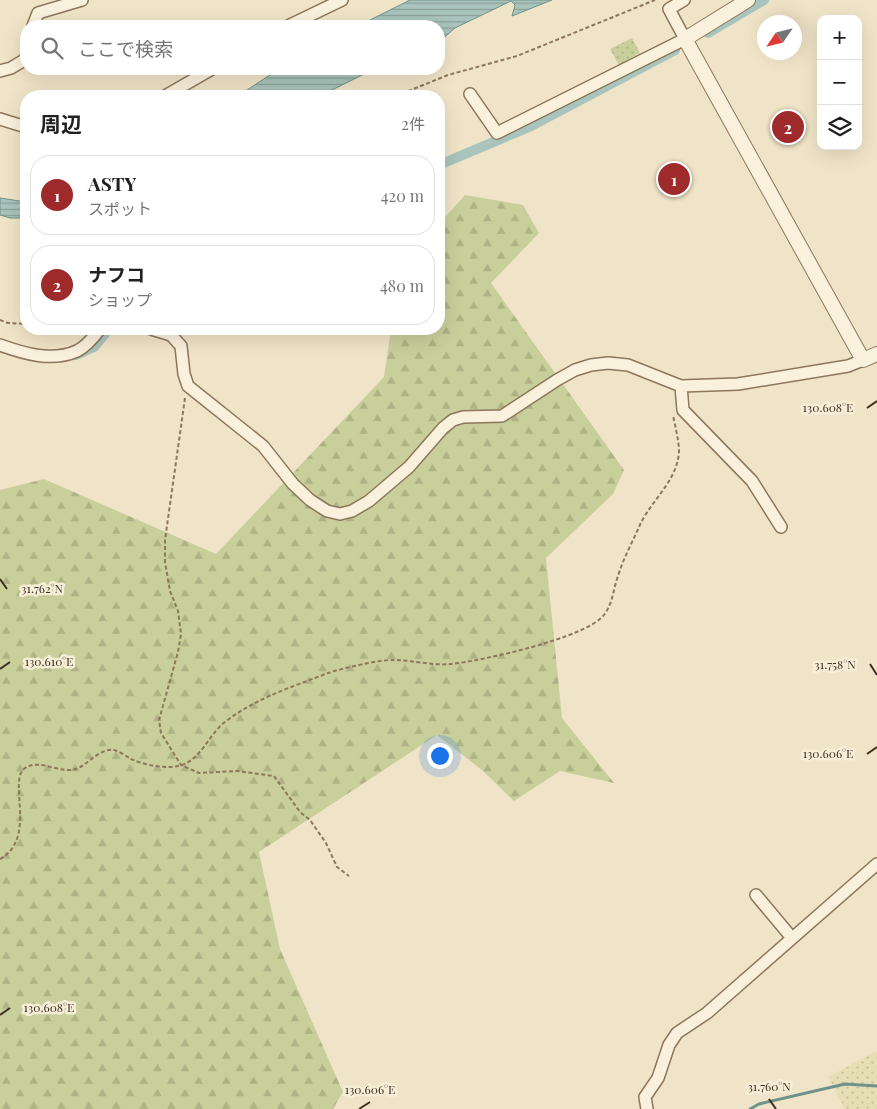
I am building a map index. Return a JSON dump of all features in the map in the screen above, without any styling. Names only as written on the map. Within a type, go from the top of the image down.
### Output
[{"type":"street","points":[[35,20],[38,13],[82,0]]},
{"type":"street","points":[[300,20],[342,0]]},
{"type":"street","points":[[684,0],[669,9],[863,360]]},
{"type":"street","points":[[470,94],[497,133],[685,39],[748,0]]},
{"type":"street","points":[[0,71],[20,62]]},
{"type":"street","points":[[175,90],[202,75]]},
{"type":"street","points":[[0,119],[20,125]]},
{"type":"street","points":[[0,345],[36,356],[63,355],[78,350],[89,343],[95,335]]},
{"type":"street","points":[[171,335],[181,346],[184,374],[188,386],[263,446],[294,484],[310,500],[327,511],[340,514],[369,501],[409,467],[453,420],[463,417],[502,416],[575,370],[591,365],[628,365],[681,386],[738,384],[848,366],[877,354]]},
{"type":"street","points":[[681,386],[683,410],[752,481],[781,527]]},
{"type":"street","points":[[647,1109],[646,1097],[658,1078],[669,1044],[677,1032],[707,1013],[877,864]]},
{"type":"street","points":[[756,895],[792,938]]},
{"type":"path","points":[[411,90],[448,75],[517,56],[655,0]]},
{"type":"path","points":[[0,320],[8,323],[20,324]]},
{"type":"path","points":[[188,386],[164,540],[165,562],[170,591],[178,611],[181,634],[178,652],[159,720],[162,733],[181,765],[199,773],[237,771],[274,776],[300,812],[310,820],[326,842],[337,867],[349,876]]},
{"type":"path","points":[[0,859],[4,857],[18,839],[21,820],[20,772],[25,768],[38,764],[64,770],[77,768],[102,752],[113,750],[140,763],[167,767],[181,765],[195,758],[222,724],[250,704],[330,672],[391,659],[449,664],[498,656],[576,634],[595,624],[603,617],[612,602],[618,575],[641,522],[667,484],[676,465],[679,450],[672,408]]},
{"type":"shaded area","points":[[877,1051],[877,1109],[845,1109],[828,1077]]},
{"type":"green space","points":[[632,38],[640,53],[619,65],[610,49]]},
{"type":"green space","points":[[465,195],[523,205],[539,233],[491,283],[624,470],[613,494],[546,558],[562,718],[614,783],[560,771],[514,801],[483,771],[437,735],[259,852],[280,949],[343,1092],[333,1109],[0,1109],[0,490],[44,479],[216,554],[384,377],[390,335],[445,335],[445,217]]},
{"type":"water","points":[[410,0],[552,0],[512,16],[515,5],[511,1],[455,28],[445,37],[445,20],[370,20]]},
{"type":"water","points":[[270,75],[362,75],[332,90],[247,90]]},
{"type":"water","points":[[0,198],[20,201],[20,218],[0,215]]},
{"type":"waterway","points":[[708,33],[764,0]]},
{"type":"waterway","points":[[445,162],[529,127],[675,50]]},
{"type":"waterway","points":[[76,355],[94,347],[104,335]]},
{"type":"waterway","points":[[750,1109],[759,1104],[845,1084],[877,1086]]},
{"type":"place","name":"ナフコ","points":[[788,127]]},
{"type":"place","name":"ASTY","points":[[674,179]]}]
